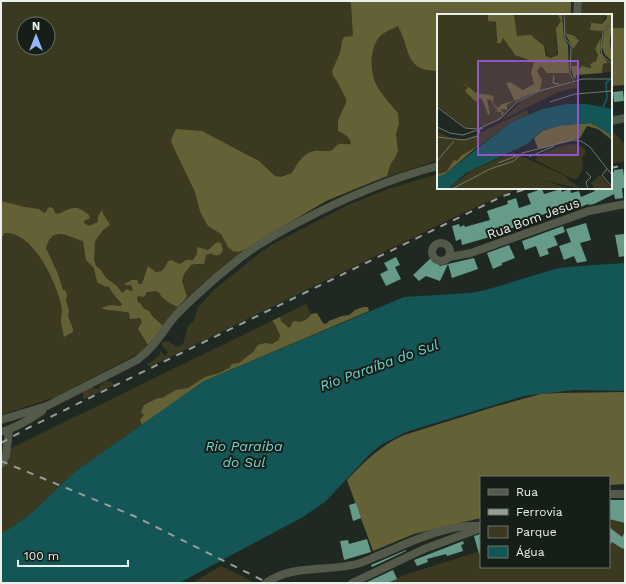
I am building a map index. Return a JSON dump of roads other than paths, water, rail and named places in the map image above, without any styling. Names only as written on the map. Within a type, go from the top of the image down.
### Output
[{"type":"street","points":[[577,14],[578,1]]},
{"type":"street","points":[[612,122],[625,118]]},
{"type":"street","points":[[1,420],[47,406],[123,368],[148,352],[156,344],[171,321],[188,302],[241,257],[279,232],[324,209],[378,185],[437,166]]},
{"type":"street","name":"Rua Bom Jesus","points":[[449,257],[472,253],[589,210],[625,204]]},
{"type":"street","points":[[1,464],[6,456],[5,431],[28,421],[47,406]]},
{"type":"street","points":[[610,494],[625,494]]},
{"type":"street","points":[[266,583],[274,577],[291,572],[357,564],[443,531],[470,526],[480,527]]},
{"type":"street","points":[[352,583],[424,549],[480,527]]},
{"type":"water","name":"Rio Paraiba do Sul","points":[[625,263],[625,391],[574,390],[524,396],[406,432],[381,445],[369,455],[326,501],[303,517],[179,583],[1,583],[1,534],[27,517],[77,470],[204,381],[404,297],[470,293],[486,290],[558,268]]},
{"type":"railway","points":[[612,168],[625,165]]},
{"type":"railway","points":[[1,443],[30,427],[503,196],[526,189]]},
{"type":"railway","points":[[1,461],[134,516],[268,583]]},
{"type":"water label","name":"Rio Paraíba do Sul","points":[[379,365]]}]
